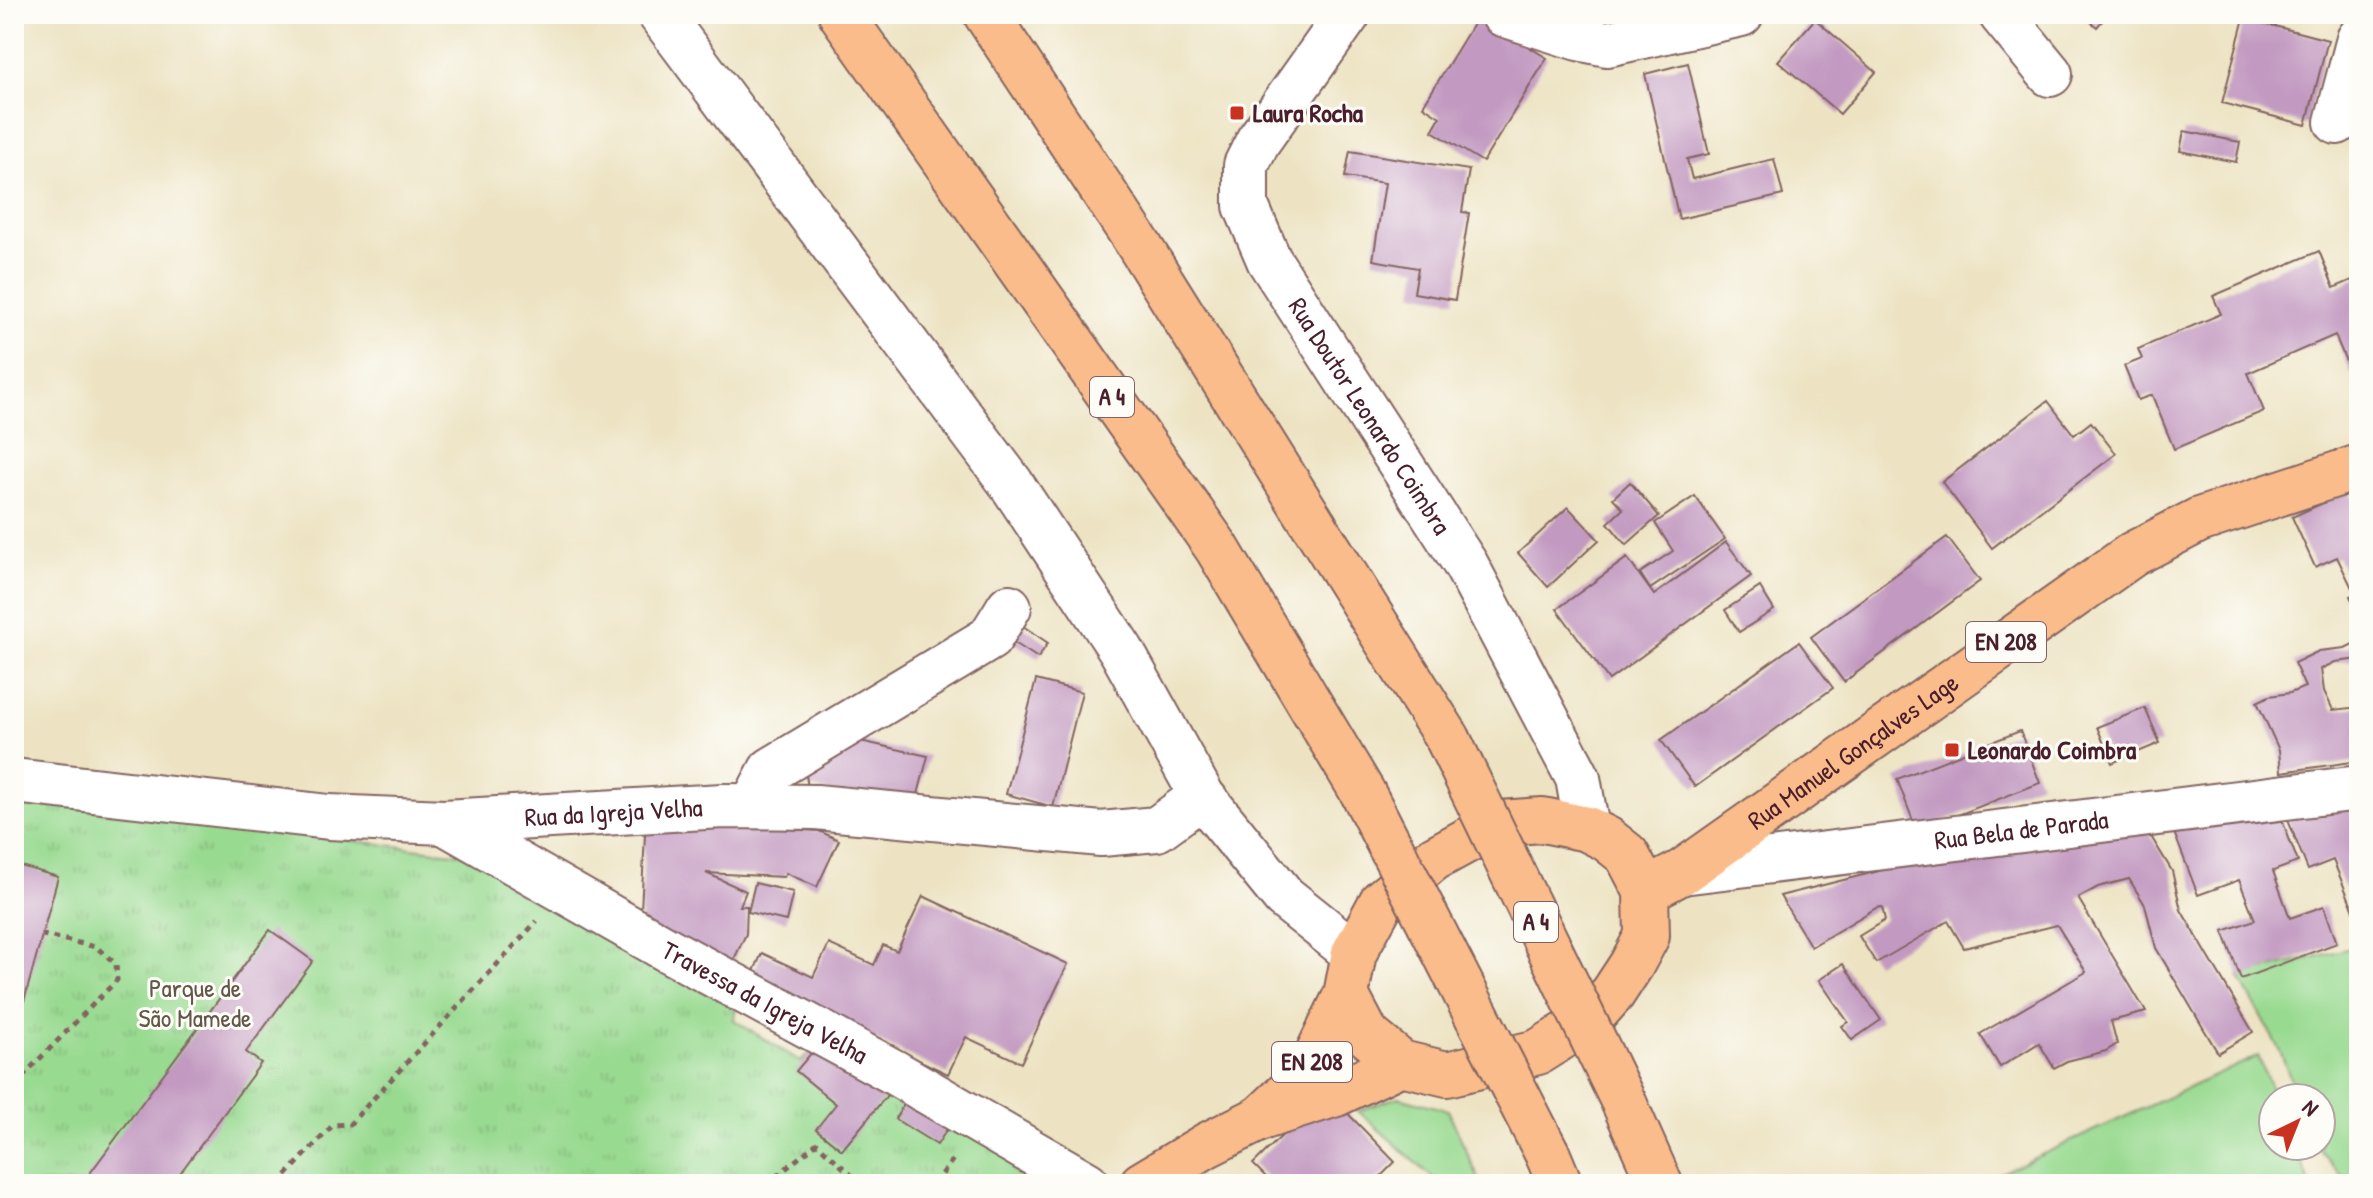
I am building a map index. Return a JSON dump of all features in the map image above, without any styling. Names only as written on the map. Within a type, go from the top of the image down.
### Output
[{"type":"main road","name":"A 4","points":[[841,14],[1217,548],[1363,793],[1554,1168]]},
{"type":"main road","name":"A 4","points":[[986,14],[1137,242],[1448,739],[1660,1184]]},
{"type":"main road","name":"Rua Manuel Gonçalves Lage","points":[[1664,882],[2133,554],[2199,520],[2359,467]]},
{"type":"main road","name":"EN 208","points":[[1142,1184],[1207,1145],[1261,1118],[1297,1084],[1318,1053],[1346,995],[1354,953],[1382,901],[1433,859],[1499,823],[1543,820],[1587,829],[1607,839],[1664,882],[1647,936],[1613,993],[1589,1020],[1538,1052],[1447,1074],[1401,1063],[1367,1035],[1346,995]]},
{"type":"main road","points":[[1261,1118],[1336,1094],[1401,1063]]},
{"type":"street","points":[[660,14],[1010,482],[1121,650],[1202,796],[1284,897],[1354,953]]},
{"type":"street","name":"Rua Doutor Leonardo Coimbra","points":[[1348,14],[1258,141],[1246,165],[1246,206],[1269,260],[1466,565],[1578,778],[1587,829]]},
{"type":"street","points":[[1503,14],[1607,44],[1741,14]]},
{"type":"street","points":[[2001,14],[2050,74]]},
{"type":"street","points":[[2337,122],[2359,39]]},
{"type":"street","points":[[752,806],[771,770],[990,638],[1009,607]]},
{"type":"street","name":"Rua da Igreja Velha","points":[[14,781],[329,817],[444,822],[723,806],[816,807],[1101,834],[1157,829],[1202,796]]},
{"type":"street","name":"Rua Bela de Parada","points":[[1664,882],[2359,788]]},
{"type":"street","name":"Travessa da Igreja Velha","points":[[444,822],[668,950],[892,1071],[1087,1184]]},
{"type":"path","points":[[278,1184],[333,1125],[350,1124],[564,891]]},
{"type":"path","points":[[14,1085],[117,980],[116,964],[96,947],[43,935]]},
{"type":"path","points":[[767,1184],[817,1143],[861,1184]]},
{"type":"path","points":[[935,1184],[957,1153]]},
{"type":"green space","name":"Parque de São Mamede","points":[[14,800],[486,857],[736,1007],[734,1020],[801,1062],[817,1047],[1059,1184],[14,1184]]},
{"type":"green space","points":[[2359,946],[2359,1184],[2350,1184],[2330,1162],[2337,1162],[2337,1082],[2292,1082],[2280,1051],[2239,976]]},
{"type":"green space","points":[[2258,1056],[2269,1082],[2257,1082],[2257,1162],[2301,1162],[2310,1184],[1983,1184]]},
{"type":"green space","points":[[1398,1097],[1448,1110],[1481,1184],[1440,1184],[1358,1111]]},
{"type":"building","points":[[2082,14],[2108,14],[2097,27]]},
{"type":"building","points":[[1478,16],[1547,58],[1483,162],[1432,131],[1440,117],[1423,106]]},
{"type":"building","points":[[2244,18],[2328,40],[2306,125],[2222,103]]},
{"type":"building","points":[[1815,19],[1876,72],[1840,114],[1778,61]]},
{"type":"building","points":[[1688,63],[1709,154],[1687,159],[1692,179],[1774,159],[1783,195],[1679,219],[1645,74]]},
{"type":"building","points":[[2184,131],[2240,142],[2236,162],[2180,151]]},
{"type":"building","points":[[1350,151],[1469,170],[1462,212],[1469,213],[1455,300],[1414,293],[1418,268],[1373,260],[1385,183],[1345,177]]},
{"type":"building","points":[[2319,251],[2334,288],[2359,277],[2359,392],[2335,335],[2248,373],[2264,411],[2174,449],[2152,395],[2138,400],[2124,366],[2142,359],[2138,349],[2221,314],[2213,296]]},
{"type":"building","points":[[2048,401],[2074,435],[2091,422],[2116,454],[1992,548],[1942,482]]},
{"type":"building","points":[[1630,482],[1659,516],[1626,545],[1608,523],[1623,509],[1613,498]]},
{"type":"building","points":[[2350,491],[2359,510],[2359,615],[2350,596],[2355,594],[2337,557],[2315,567],[2292,517]]},
{"type":"building","points":[[1695,496],[1725,539],[1650,589],[1640,573],[1673,551],[1655,523]]},
{"type":"building","points":[[1568,507],[1599,540],[1548,587],[1518,553]]},
{"type":"building","points":[[1947,537],[1980,581],[1844,682],[1811,637]]},
{"type":"building","points":[[1726,542],[1751,576],[1609,680],[1557,609],[1627,558],[1654,595]]},
{"type":"building","points":[[1760,587],[1774,610],[1739,632],[1725,610]]},
{"type":"building","points":[[1020,624],[1048,643],[1038,658],[1010,640]]},
{"type":"building","points":[[2359,641],[2359,659],[2335,662],[2321,669],[2324,691],[2333,710],[2359,707],[2359,761],[2281,772],[2279,750],[2257,702],[2305,687],[2294,663],[2319,651],[2345,648]]},
{"type":"building","points":[[1799,642],[1833,688],[1695,787],[1661,740]]},
{"type":"building","points":[[1036,680],[1082,692],[1053,807],[1006,794]]},
{"type":"building","points":[[2145,708],[2160,743],[2112,763],[2097,727]]},
{"type":"building","points":[[2020,731],[2040,783],[1917,831],[1897,779]]},
{"type":"building","points":[[851,739],[928,756],[915,806],[808,788],[805,768]]},
{"type":"building","points":[[2271,791],[2298,862],[2273,871],[2290,918],[2324,906],[2337,943],[2241,979],[2223,931],[2255,920],[2239,880],[2198,895],[2172,827]]},
{"type":"building","points":[[2343,792],[2359,832],[2359,909],[2354,911],[2333,860],[2308,870],[2286,815]]},
{"type":"building","points":[[2133,807],[2172,871],[2181,910],[2253,1032],[2218,1053],[2156,948],[2145,905],[2129,879],[2098,887],[2078,898],[2146,1012],[2111,1021],[2117,1044],[2106,1051],[2067,1061],[2054,1068],[2039,1043],[2000,1067],[1980,1034],[2086,972],[2057,925],[1964,948],[1948,921],[1876,963],[1859,936],[1885,920],[1882,907],[1811,947],[1780,896]]},
{"type":"building","points":[[646,816],[776,823],[789,829],[819,831],[839,840],[817,887],[786,873],[784,877],[706,873],[746,891],[740,906],[747,906],[746,934],[730,968],[640,929]]},
{"type":"building","points":[[14,864],[58,877],[15,1034],[14,1034]]},
{"type":"building","points":[[755,883],[793,892],[786,921],[748,912]]},
{"type":"building","points":[[923,896],[1068,964],[1021,1063],[966,1037],[948,1074],[750,980],[762,953],[813,977],[829,944],[874,965],[883,945],[897,951]]},
{"type":"building","points":[[270,930],[313,961],[246,1052],[261,1063],[172,1184],[82,1184]]},
{"type":"building","points":[[1843,964],[1881,1020],[1852,1040],[1842,1026],[1848,1022],[1819,980]]},
{"type":"building","points":[[824,1038],[889,1093],[842,1150],[816,1129],[836,1104],[796,1071]]},
{"type":"building","points":[[1327,1092],[1395,1162],[1373,1184],[1273,1184],[1253,1164]]},
{"type":"building","points":[[910,1094],[953,1120],[937,1145],[895,1119]]},
{"type":"place","name":"Laura Rocha","points":[[1237,113]]},
{"type":"place","name":"Leonardo Coimbra","points":[[1952,750]]}]
